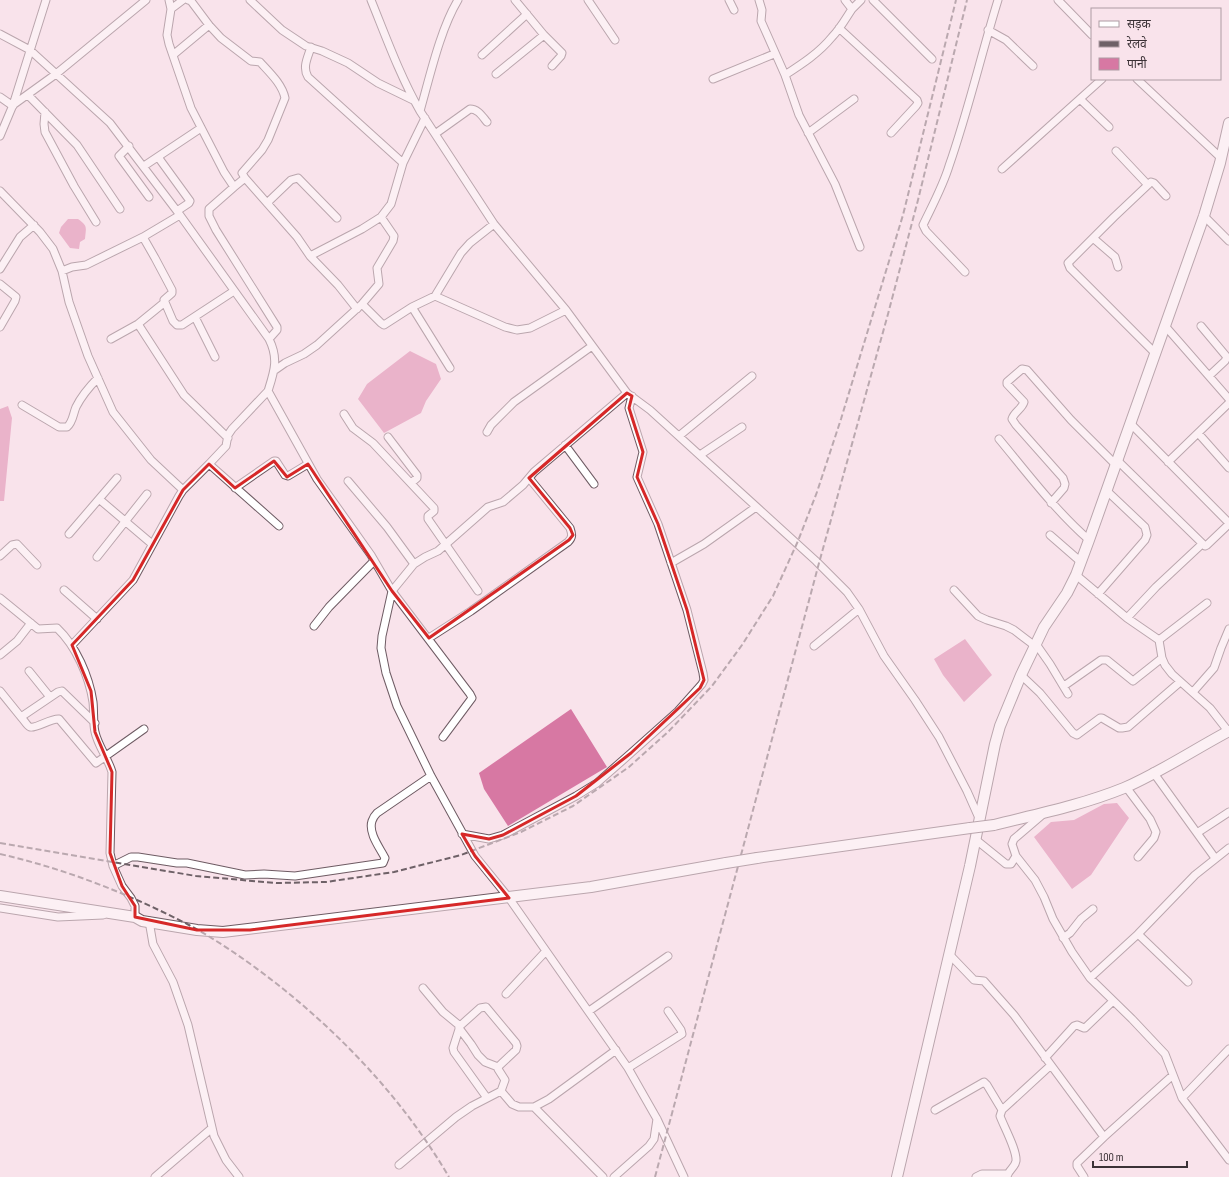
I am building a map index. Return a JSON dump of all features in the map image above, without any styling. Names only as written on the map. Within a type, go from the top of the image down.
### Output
[{"type":"highway","points":[[897,1177],[1000,726],[1035,645],[1044,627],[1067,593],[1081,562],[1166,327],[1204,216],[1227,142],[1229,123]]},
{"type":"highway","points":[[0,896],[135,917],[142,921],[197,930],[223,932],[591,887],[757,858],[994,825],[1044,813],[1097,798],[1126,787],[1228,731]]},
{"type":"street","points":[[0,136],[13,106],[46,0]]},
{"type":"street","points":[[13,106],[56,74],[146,0]]},
{"type":"street","points":[[169,0],[171,9],[167,35],[191,108],[224,172],[234,187]]},
{"type":"street","points":[[171,9],[183,0]]},
{"type":"street","points":[[188,0],[191,1],[221,38],[251,61],[260,62],[280,85],[284,93],[285,98],[268,140],[258,156],[242,173],[297,237],[310,256],[359,306],[381,323],[384,325],[412,307],[436,296],[461,253],[494,224]]},
{"type":"street","points":[[250,0],[282,30],[306,46],[322,51],[348,63],[378,84],[413,100]]},
{"type":"street","points":[[372,0],[413,100],[494,224],[566,310],[630,394],[700,455],[842,586],[859,609],[884,656],[939,737],[979,818]]},
{"type":"street","points":[[420,111],[443,33],[458,0]]},
{"type":"street","points":[[515,0],[562,54],[552,66]]},
{"type":"street","points":[[588,0],[614,40]]},
{"type":"street","points":[[729,0],[734,10]]},
{"type":"street","points":[[759,0],[762,10],[761,21],[774,54],[799,114],[834,184],[860,247]]},
{"type":"street","points":[[845,0],[852,8]]},
{"type":"street","points":[[784,75],[803,64],[820,50],[839,28],[852,8],[861,0]]},
{"type":"street","points":[[873,0],[932,60]]},
{"type":"street","points":[[965,272],[926,231],[923,225],[949,168],[998,0]]},
{"type":"street","points":[[1058,0],[1091,33]]},
{"type":"street","points":[[482,55],[527,14]]},
{"type":"street","points":[[173,55],[209,25]]},
{"type":"street","points":[[839,28],[917,100],[918,103],[916,106],[890,133]]},
{"type":"street","points":[[988,30],[1006,40],[1033,66]]},
{"type":"street","points":[[0,34],[30,50],[106,119],[144,166],[274,348],[275,370],[268,391],[232,429],[226,446],[183,490],[133,580],[72,645]]},
{"type":"street","points":[[496,74],[544,35]]},
{"type":"street","points":[[311,47],[305,65],[305,72],[308,77],[403,163]]},
{"type":"street","points":[[713,79],[774,54]]},
{"type":"street","points":[[1002,170],[1101,80]]},
{"type":"street","points":[[1138,80],[1221,158]]},
{"type":"street","points":[[28,95],[77,145],[120,208]]},
{"type":"street","points":[[0,97],[13,106]]},
{"type":"street","points":[[808,132],[854,98]]},
{"type":"street","points":[[1080,99],[1109,127]]},
{"type":"street","points":[[435,134],[470,109],[475,109],[487,122]]},
{"type":"street","points":[[45,112],[45,132],[74,186],[96,222]]},
{"type":"street","points":[[0,124],[9,117]]},
{"type":"street","points":[[310,256],[362,229],[381,217],[391,204],[403,163],[424,118]]},
{"type":"street","points":[[144,166],[201,128]]},
{"type":"street","points":[[129,146],[119,156],[149,197]]},
{"type":"street","points":[[1116,151],[1148,185]]},
{"type":"street","points":[[62,271],[72,267],[86,265],[143,237],[178,213],[190,201],[158,157]]},
{"type":"street","points":[[245,178],[209,209],[209,216],[216,230],[277,327],[275,333],[269,339]]},
{"type":"street","points":[[267,203],[291,180],[298,178],[337,218]]},
{"type":"street","points":[[1156,354],[1070,268],[1068,263],[1151,182],[1166,196]]},
{"type":"street","points":[[0,191],[34,225],[53,249],[62,271],[69,302],[88,356],[113,412],[151,460],[183,490]]},
{"type":"street","points":[[1204,216],[1229,241]]},
{"type":"street","points":[[275,370],[317,345],[359,306],[379,284],[376,271],[393,241],[394,236],[381,217]]},
{"type":"street","points":[[0,269],[20,237],[34,225]]},
{"type":"street","points":[[112,339],[138,324],[164,302],[165,298],[172,294],[172,290],[143,237]]},
{"type":"street","points":[[1093,238],[1115,257],[1118,267]]},
{"type":"street","points":[[0,284],[16,298],[0,328]]},
{"type":"street","points":[[164,302],[173,321],[177,325],[182,325],[234,291]]},
{"type":"street","points":[[436,296],[505,327],[517,330],[530,328],[566,310]]},
{"type":"street","points":[[412,307],[450,368]]},
{"type":"street","points":[[195,317],[215,357]]},
{"type":"street","points":[[138,324],[184,395],[228,438]]},
{"type":"street","points":[[1201,326],[1228,358],[1209,376]]},
{"type":"street","points":[[1166,327],[1229,399]]},
{"type":"street","points":[[487,432],[491,425],[514,402],[592,346]]},
{"type":"street","points":[[1051,502],[1064,488],[1065,484],[1063,478],[1012,419],[1024,402],[1007,384],[1007,382],[1022,369],[1027,370],[1071,420],[1202,544],[1205,546],[1208,545],[1229,523],[1131,424]]},
{"type":"street","points":[[679,436],[752,376]]},
{"type":"street","points":[[22,405],[60,427],[67,427],[71,424],[81,397],[87,388],[98,378]]},
{"type":"street","points":[[268,391],[317,479],[374,561],[392,591],[470,694],[472,698],[443,737]]},
{"type":"street","points":[[630,394],[565,445],[503,502],[488,506],[438,551],[414,564],[392,591],[382,636],[381,648],[386,673],[396,706],[431,776],[474,856],[509,898],[628,1068],[657,1119],[684,1177]]},
{"type":"street","points":[[462,834],[489,839],[503,835],[576,796],[597,783],[678,711],[700,688],[704,680],[687,610],[658,524],[637,478],[643,452],[629,408],[630,394]]},
{"type":"street","points":[[1168,462],[1229,403]]},
{"type":"street","points":[[344,414],[352,428],[373,443],[434,508],[434,511],[427,518],[446,543],[478,591]]},
{"type":"street","points":[[700,455],[742,427]]},
{"type":"street","points":[[1198,433],[1229,468]]},
{"type":"street","points":[[388,437],[417,475],[417,478],[411,483]]},
{"type":"street","points":[[999,439],[1051,502],[1089,540]]},
{"type":"street","points":[[565,445],[594,484]]},
{"type":"street","points":[[236,488],[274,461],[276,461],[285,475],[288,476],[308,464]]},
{"type":"street","points":[[208,464],[279,526]]},
{"type":"street","points":[[69,534],[117,478]]},
{"type":"street","points":[[429,638],[471,611],[568,542],[572,537],[570,528],[529,478]]},
{"type":"street","points":[[348,481],[387,527],[414,564]]},
{"type":"street","points":[[1098,594],[1145,540],[1147,535],[1145,527],[1107,491]]},
{"type":"street","points":[[97,557],[147,494]]},
{"type":"street","points":[[100,499],[152,544]]},
{"type":"street","points":[[671,563],[704,544],[756,507]]},
{"type":"street","points":[[1050,535],[1081,562]]},
{"type":"street","points":[[0,556],[12,545],[17,544],[37,565]]},
{"type":"street","points":[[1127,618],[1156,587],[1202,544]]},
{"type":"street","points":[[314,626],[374,561]]},
{"type":"street","points":[[1076,575],[1127,618],[1159,640],[1162,658],[1165,665],[1180,682],[1210,708],[1228,731]]},
{"type":"street","points":[[64,590],[97,619]]},
{"type":"street","points":[[954,590],[978,616],[1010,628],[1035,645],[1050,664],[1068,694]]},
{"type":"street","points":[[0,598],[38,629],[57,628],[72,645],[84,671],[91,691],[95,732],[112,772],[110,853],[113,866],[122,886],[135,906],[135,917]]},
{"type":"street","points":[[1159,640],[1207,603]]},
{"type":"street","points":[[814,646],[859,609]]},
{"type":"street","points":[[0,655],[17,641],[31,623]]},
{"type":"street","points":[[1193,692],[1214,668],[1229,629]]},
{"type":"street","points":[[1064,686],[1102,660],[1107,660],[1133,681],[1162,658]]},
{"type":"street","points":[[29,672],[50,697]]},
{"type":"street","points":[[1021,676],[1040,693],[1073,733],[1078,734],[1100,718],[1119,728],[1128,727],[1180,682]]},
{"type":"street","points":[[0,691],[29,726],[32,727],[51,720],[59,719],[97,763],[144,729]]},
{"type":"street","points":[[21,717],[50,697],[62,691],[95,723]]},
{"type":"street","points":[[1153,772],[1215,858]]},
{"type":"street","points":[[113,866],[131,857],[138,857],[177,863],[187,863],[238,874],[295,876],[383,863],[385,858],[373,833],[371,826],[372,820],[377,813],[431,776]]},
{"type":"street","points":[[1126,787],[1150,819],[1156,832],[1154,838],[1138,857]]},
{"type":"street","points":[[1198,833],[1229,812]]},
{"type":"street","points":[[1044,813],[1014,839],[1012,844],[1016,856],[1035,880],[1063,938],[1090,978],[1165,1054],[1182,1098],[1229,1160]]},
{"type":"street","points":[[975,839],[1006,864],[1011,864],[1016,856]]},
{"type":"street","points":[[1090,978],[1138,934],[1195,875],[1229,848]]},
{"type":"street","points":[[0,908],[58,917],[117,915]]},
{"type":"street","points":[[1063,938],[1070,933],[1081,919],[1093,910]]},
{"type":"street","points":[[149,921],[153,944],[173,982],[188,1025],[214,1136],[226,1160],[239,1177]]},
{"type":"street","points":[[1138,934],[1188,982]]},
{"type":"street","points":[[506,994],[546,951]]},
{"type":"street","points":[[949,954],[974,980],[984,981],[1014,1015],[1104,1137]]},
{"type":"street","points":[[589,1011],[668,956]]},
{"type":"street","points":[[399,1165],[456,1117],[472,1106],[501,1091],[505,1080],[498,1067],[486,1062],[478,1055],[459,1027],[443,1012],[423,988]]},
{"type":"street","points":[[1045,1058],[1074,1026],[1077,1025],[1085,1028],[1113,1001]]},
{"type":"street","points":[[487,1098],[454,1052],[453,1048],[459,1027],[483,1007],[488,1009],[518,1046],[516,1050],[498,1067]]},
{"type":"street","points":[[628,1068],[682,1032],[668,1011]]},
{"type":"street","points":[[1182,1098],[1229,1049]]},
{"type":"street","points":[[501,1091],[512,1104],[519,1107],[534,1107],[549,1099],[616,1050]]},
{"type":"street","points":[[976,1177],[982,1174],[1007,1176],[1015,1165],[1015,1151],[1000,1116],[1002,1110],[1051,1065]]},
{"type":"street","points":[[1084,1177],[1076,1164],[1173,1075]]},
{"type":"street","points":[[935,1110],[984,1082],[987,1084],[1002,1110]]},
{"type":"street","points":[[534,1107],[603,1177]]},
{"type":"street","points":[[614,1177],[650,1146],[654,1139],[657,1119]]},
{"type":"street","points":[[155,1177],[212,1128]]},
{"type":"highlighted area","points":[[627,393],[632,396],[629,408],[643,452],[637,477],[658,524],[687,610],[704,680],[700,688],[631,753],[576,796],[503,835],[489,839],[462,834],[475,856],[509,898],[250,930],[197,930],[135,917],[135,906],[122,886],[110,853],[112,772],[95,732],[91,691],[72,645],[133,580],[183,490],[209,464],[235,488],[274,461],[287,477],[308,464],[392,591],[429,638],[569,540],[573,535],[570,528],[529,478]]},
{"type":"water","points":[[68,219],[78,219],[86,227],[85,239],[80,242],[79,249],[70,248],[59,233],[61,227]]},
{"type":"water","points":[[410,351],[436,364],[441,379],[426,401],[421,413],[384,433],[358,399],[367,384]]},
{"type":"water","points":[[8,406],[12,418],[4,501],[0,501],[0,409]]},
{"type":"water","points":[[965,639],[992,675],[964,702],[943,675],[934,659]]},
{"type":"water","points":[[571,709],[607,767],[508,826],[484,789],[479,773]]},
{"type":"water","points":[[1117,803],[1129,818],[1091,875],[1072,889],[1034,837],[1051,822],[1074,820],[1104,804]]},
{"type":"railway","points":[[0,843],[196,876],[276,883],[326,882],[394,872],[461,855],[521,832],[573,806],[629,767],[668,732],[712,686],[742,645],[773,596],[798,541],[817,492],[841,419],[903,215],[956,0]]},
{"type":"railway","points":[[655,1177],[819,563],[888,314],[918,200],[967,0]]},
{"type":"railway","points":[[0,854],[73,875],[143,903],[189,925],[249,963],[306,1008],[353,1052],[395,1099],[414,1124],[449,1177]]}]
